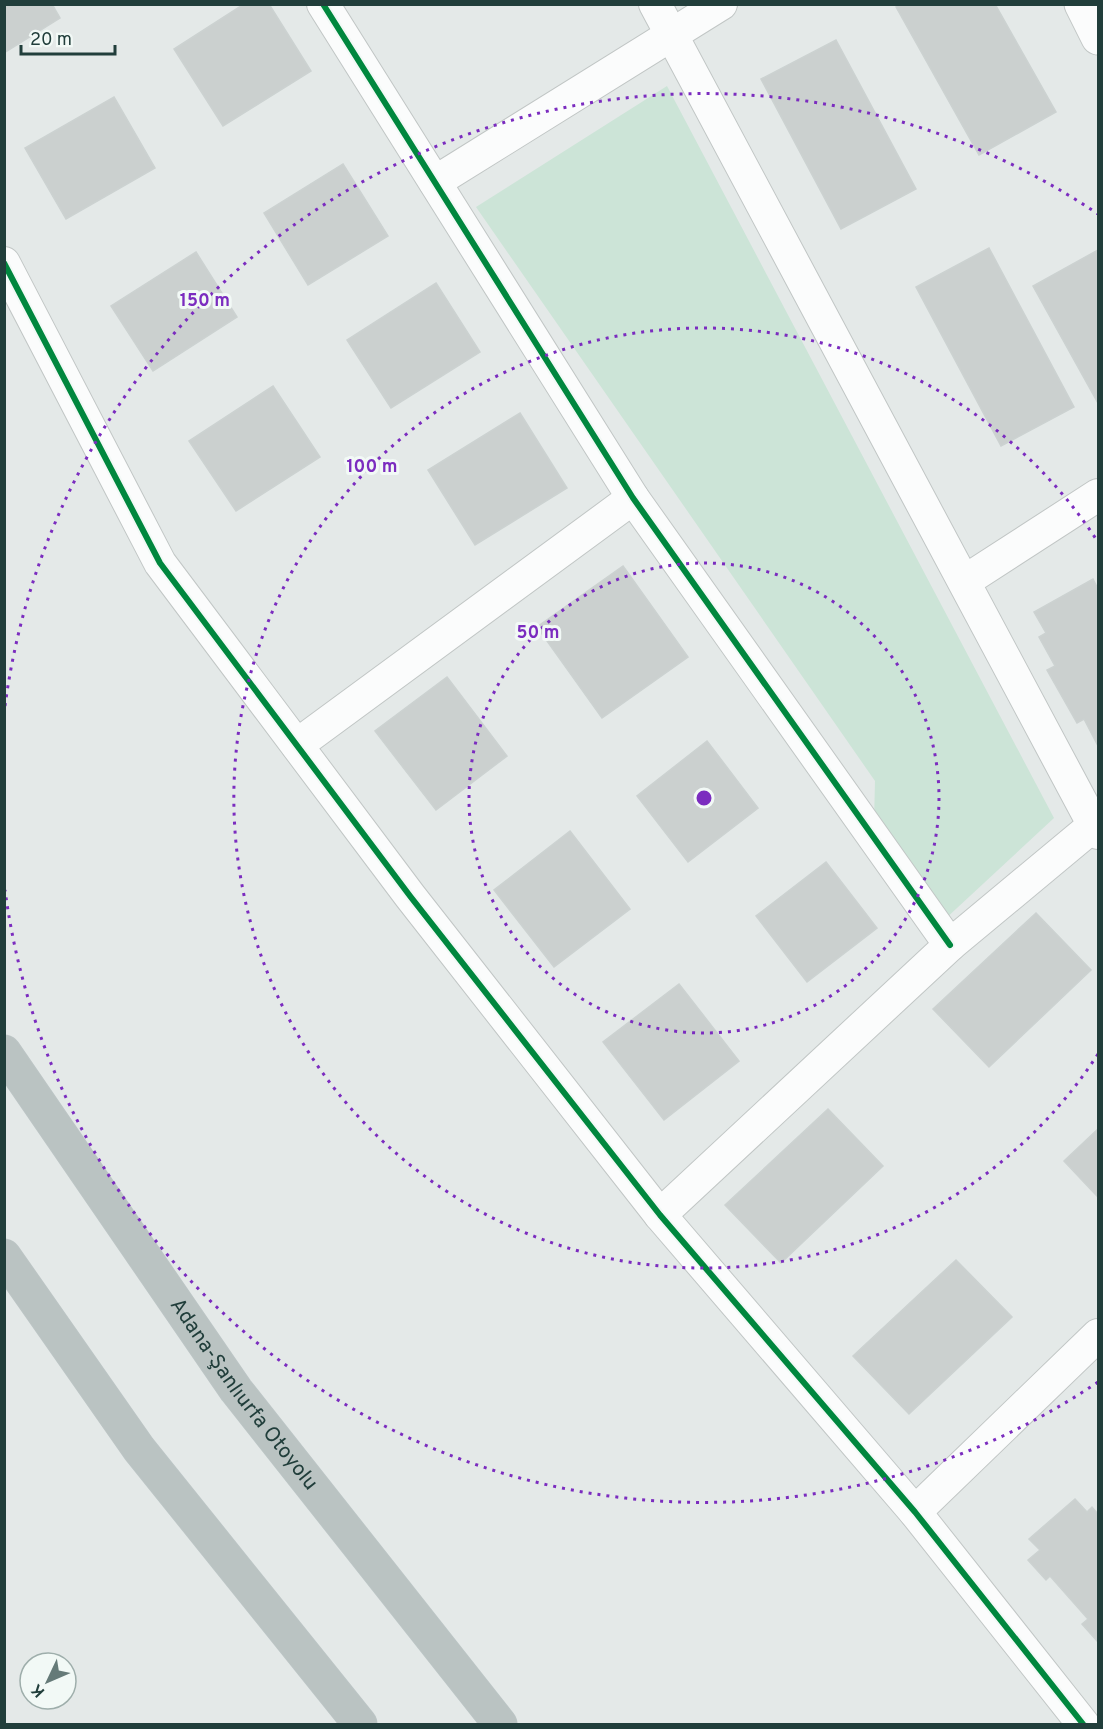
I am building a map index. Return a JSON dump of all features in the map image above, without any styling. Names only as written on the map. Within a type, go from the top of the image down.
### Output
[{"type":"highway","name":"Adana-Şanlıurfa Otoyolu","points":[[4,1052],[236,1389],[500,1725]]},
{"type":"highway","points":[[4,1256],[140,1449],[360,1725]]},
{"type":"street","points":[[323,4],[633,498],[950,945]]},
{"type":"street","points":[[655,4],[1096,830],[950,945],[660,1215]]},
{"type":"street","points":[[435,182],[721,4]]},
{"type":"street","points":[[1081,4],[1098,39]]},
{"type":"street","points":[[4,263],[160,563],[410,896],[660,1215],[915,1512],[1083,1725]]},
{"type":"street","points":[[965,581],[1098,495]]},
{"type":"street","points":[[297,745],[633,498]]},
{"type":"street","points":[[915,1512],[1098,1335]]},
{"type":"green space","points":[[667,86],[1054,818],[943,921],[874,822],[875,781],[476,207]]},
{"type":"building","points":[[4,4],[52,4],[60,18],[4,53]]},
{"type":"building","points":[[244,4],[269,4],[311,71],[223,126],[174,49]]},
{"type":"building","points":[[899,4],[995,4],[1056,112],[979,155],[896,7]]},
{"type":"building","points":[[836,40],[916,189],[841,229],[761,79]]},
{"type":"building","points":[[114,97],[155,168],[66,219],[25,148]]},
{"type":"building","points":[[343,164],[388,236],[308,285],[264,213]]},
{"type":"building","points":[[989,248],[1074,407],[1001,446],[916,287]]},
{"type":"building","points":[[1098,250],[1098,403],[1033,286]]},
{"type":"building","points":[[196,252],[237,317],[153,371],[111,306]]},
{"type":"building","points":[[436,283],[480,352],[391,408],[347,340]]},
{"type":"building","points":[[273,386],[320,457],[236,511],[189,441]]},
{"type":"building","points":[[520,413],[567,488],[475,545],[428,470]]},
{"type":"building","points":[[623,566],[688,657],[602,718],[537,627]]},
{"type":"building","points":[[1093,579],[1098,589],[1098,746],[1084,719],[1077,723],[1047,670],[1055,666],[1039,637],[1046,633],[1034,612]]},
{"type":"building","points":[[447,677],[507,756],[436,810],[375,731]]},
{"type":"building","points":[[707,741],[758,808],[688,862],[637,796]]},
{"type":"building","points":[[570,831],[630,909],[554,967],[494,890]]},
{"type":"building","points":[[826,862],[877,928],[807,982],[756,916]]},
{"type":"building","points":[[1036,913],[1091,970],[989,1067],[933,1009]]},
{"type":"building","points":[[679,984],[739,1061],[664,1120],[603,1042]]},
{"type":"building","points":[[828,1109],[883,1166],[781,1263],[725,1205]]},
{"type":"building","points":[[1098,1129],[1098,1197],[1064,1161]]},
{"type":"building","points":[[956,1260],[1012,1317],[909,1414],[853,1356]]},
{"type":"building","points":[[1075,1499],[1087,1512],[1092,1507],[1098,1514],[1098,1642],[1082,1624],[1088,1619],[1050,1576],[1046,1580],[1028,1560],[1040,1550],[1029,1539]]},
{"type":"cycle path","points":[[323,4],[633,498],[950,945]]},
{"type":"cycle path","points":[[4,263],[160,563],[410,896],[660,1215],[915,1512],[1083,1724]]}]
